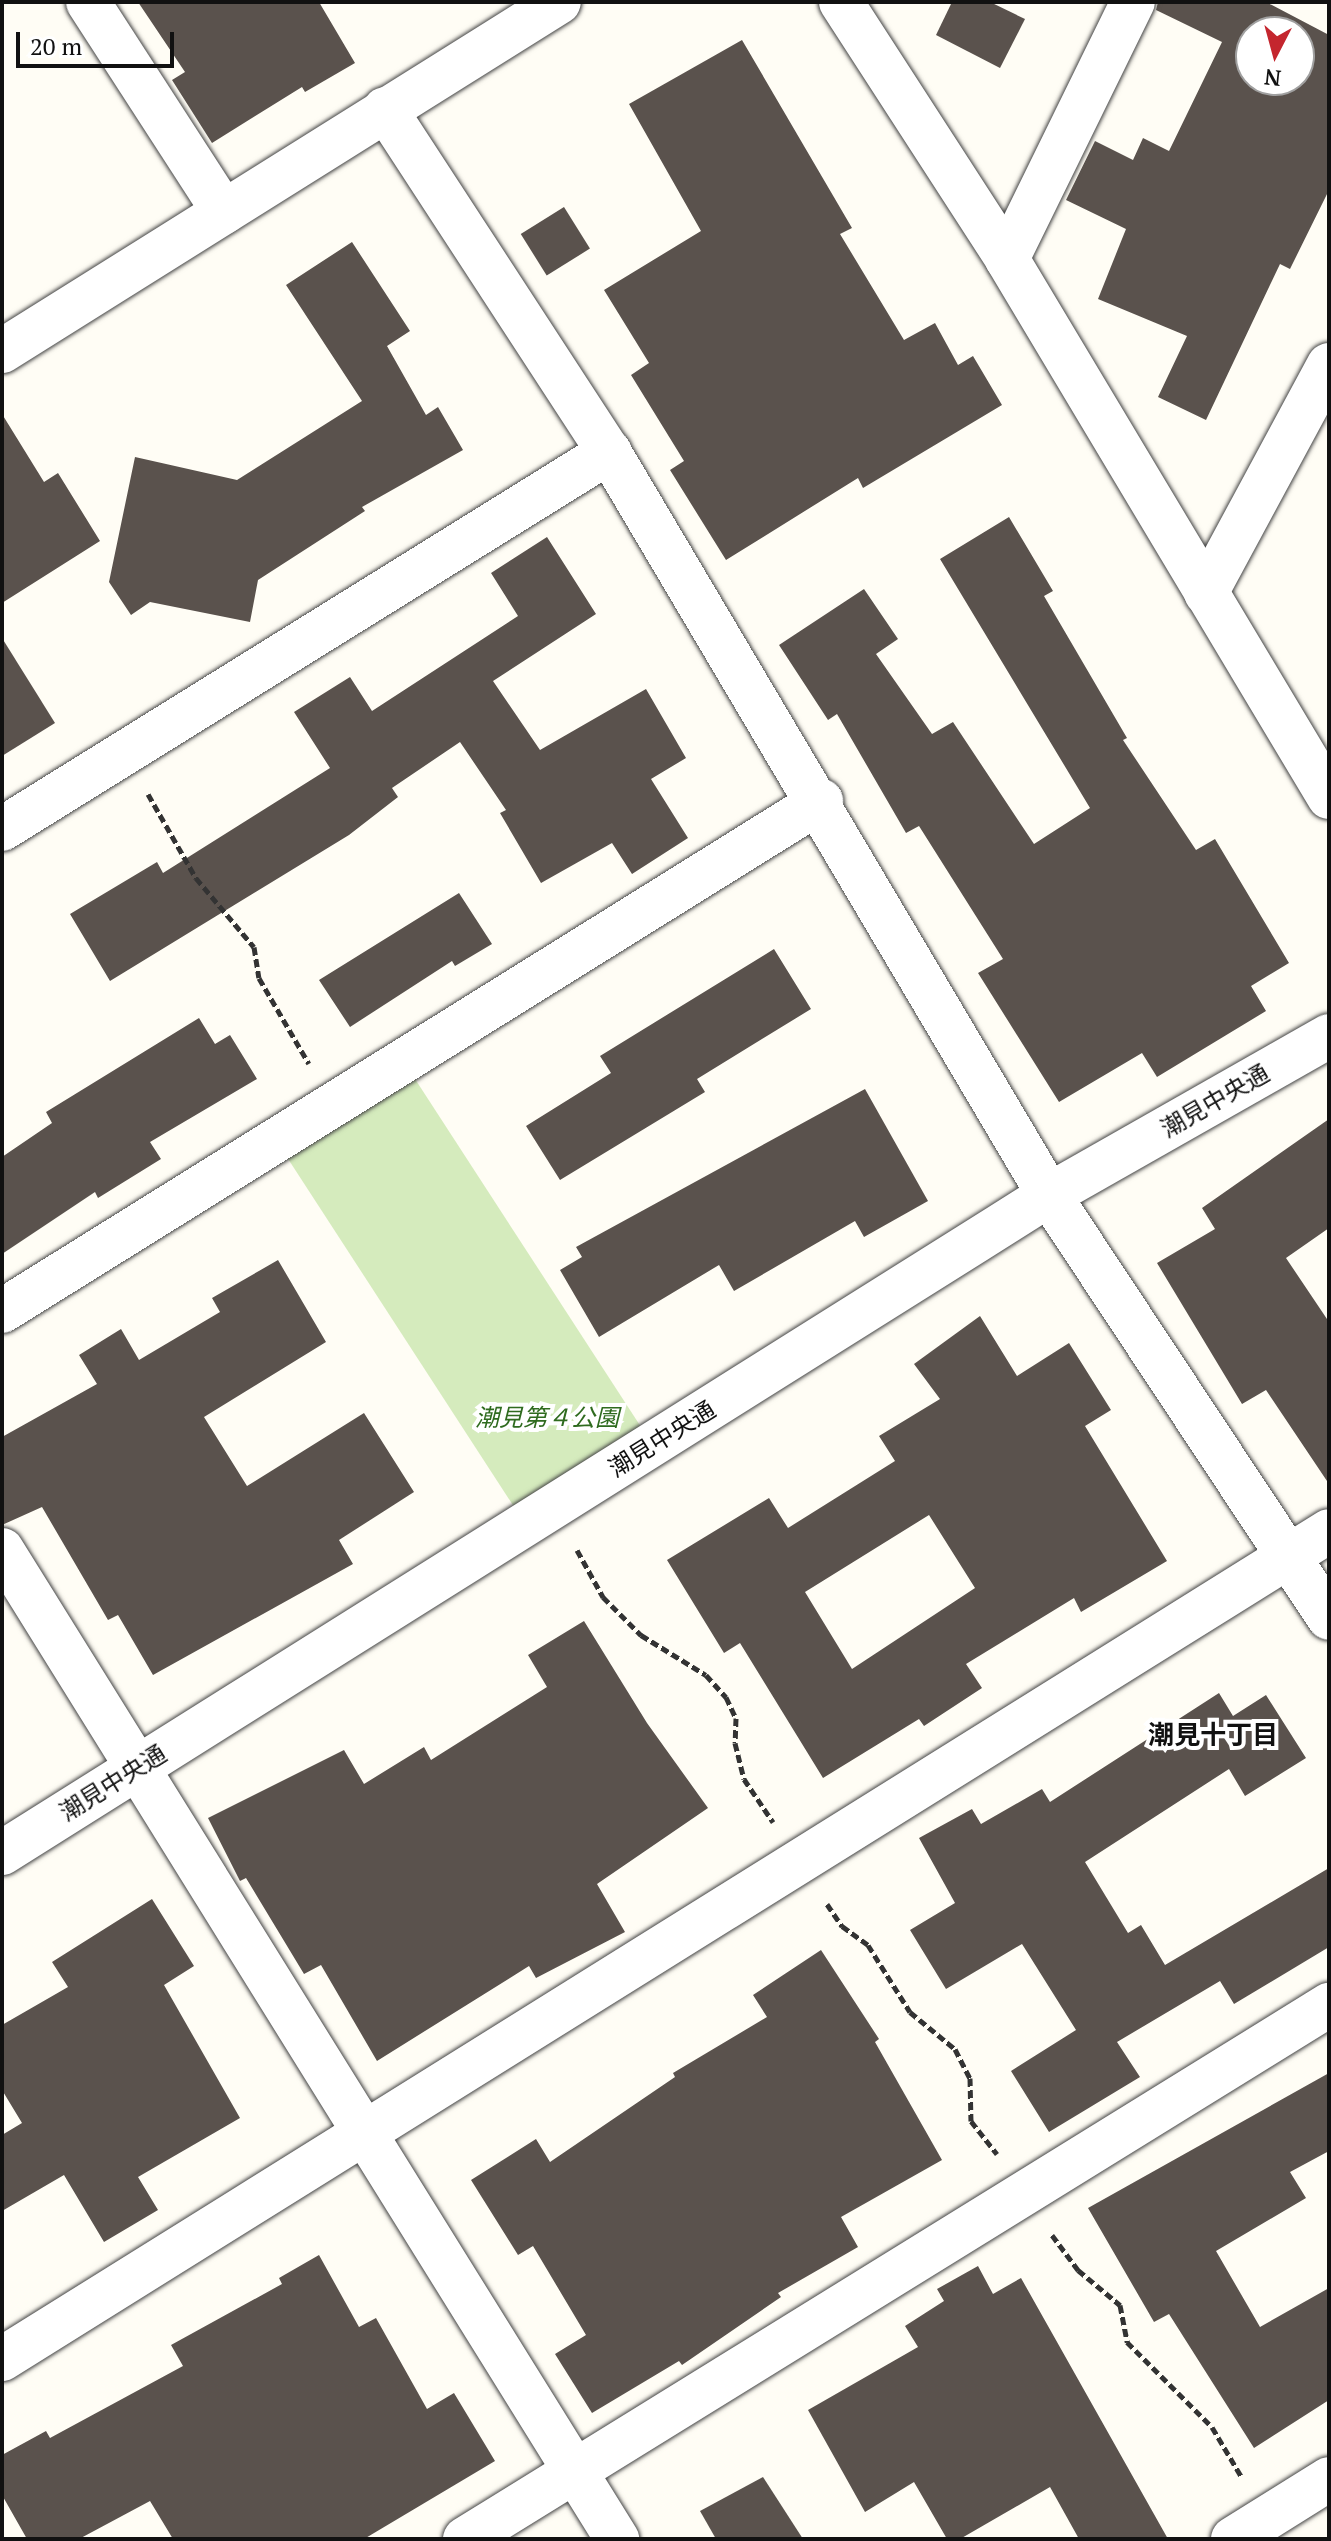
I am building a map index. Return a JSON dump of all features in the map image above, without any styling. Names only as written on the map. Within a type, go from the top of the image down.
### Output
[{"type":"street","points":[[88,2],[224,212]]},
{"type":"street","points":[[2,351],[559,2]]},
{"type":"street","points":[[841,2],[1007,259],[1329,797]]},
{"type":"street","points":[[1007,259],[1133,2]]},
{"type":"street","points":[[385,109],[609,452],[821,801],[1049,1195],[1329,1618]]},
{"type":"street","points":[[1206,593],[1329,365]]},
{"type":"street","points":[[2,829],[609,452]]},
{"type":"street","points":[[2,1311],[331,1103],[821,801]]},
{"type":"street","name":"潮見中央通","points":[[2,1853],[1049,1195],[1329,1036]]},
{"type":"street","points":[[2,2359],[1329,1531]]},
{"type":"street","points":[[2,1550],[617,2539]]},
{"type":"street","points":[[465,2539],[1329,2005]]},
{"type":"street","points":[[1248,2529],[1329,2479]]},
{"type":"path","points":[[123,753],[196,878],[254,947],[259,978],[331,1103]]},
{"type":"path","points":[[550,1509],[603,1597],[641,1635],[706,1675],[726,1697],[736,1718],[735,1743],[744,1779],[842,1926],[868,1945],[910,2012],[955,2049],[970,2078],[971,2121],[1026,2193],[1078,2270],[1120,2305],[1127,2342],[1212,2427],[1248,2529]]},
{"type":"green space","name":"潮見第４公園","points":[[404,1062],[653,1445],[527,1527],[278,1144]]},
{"type":"building","points":[[138,2],[319,2],[355,63],[305,92],[302,87],[212,143],[172,80],[185,72]]},
{"type":"building","points":[[952,2],[990,2],[1025,19],[1000,68],[936,35]]},
{"type":"building","points":[[1158,2],[1266,2],[1293,16],[1235,16],[1235,96],[1315,96],[1315,28],[1329,35],[1329,190],[1290,269],[1280,264],[1206,420],[1158,397],[1187,336],[1098,299],[1126,229],[1066,200],[1095,141],[1133,160],[1143,138],[1169,151],[1222,42],[1156,10]]},
{"type":"building","points":[[742,40],[852,228],[840,234],[904,340],[935,323],[958,365],[973,356],[1002,405],[863,488],[858,478],[726,560],[670,470],[684,461],[631,375],[649,363],[604,290],[701,231],[629,104]]},
{"type":"building","points":[[564,207],[590,249],[547,276],[521,234]]},
{"type":"building","points":[[352,242],[410,331],[387,346],[426,415],[438,407],[463,450],[362,507],[365,511],[258,580],[250,622],[150,602],[131,615],[109,582],[135,457],[237,480],[362,401],[286,285]]},
{"type":"building","points":[[2,414],[44,482],[58,473],[100,541],[2,603]]},
{"type":"building","points":[[1009,517],[1053,591],[1044,596],[1127,738],[1123,740],[1196,850],[1215,839],[1289,963],[1251,986],[1266,1011],[1157,1077],[1142,1053],[1059,1102],[978,973],[1003,959],[919,826],[906,833],[837,714],[828,720],[779,645],[864,589],[898,639],[876,654],[932,734],[953,722],[1034,844],[1090,808],[940,559]]},
{"type":"building","points":[[547,537],[596,614],[493,681],[540,750],[646,689],[686,758],[651,779],[688,838],[632,874],[612,843],[541,883],[500,813],[506,810],[460,742],[392,788],[398,797],[349,835],[110,981],[70,914],[157,862],[163,873],[330,768],[294,712],[350,677],[372,711],[518,616],[491,573]]},
{"type":"building","points":[[2,638],[55,723],[2,756]]},
{"type":"building","points":[[459,893],[492,944],[455,966],[452,961],[350,1027],[319,980]]},
{"type":"building","points":[[774,949],[811,1009],[697,1079],[705,1092],[560,1180],[526,1126],[611,1073],[600,1056]]},
{"type":"building","points":[[199,1018],[215,1044],[230,1035],[257,1079],[150,1142],[161,1159],[98,1198],[95,1192],[2,1254],[2,1157],[52,1123],[46,1112]]},
{"type":"building","points":[[865,1089],[928,1201],[864,1237],[855,1221],[734,1291],[719,1265],[599,1337],[560,1270],[582,1257],[576,1247]]},
{"type":"building","points":[[1329,1119],[1329,1228],[1286,1258],[1329,1322],[1329,1484],[1266,1390],[1242,1404],[1157,1263],[1215,1229],[1202,1208]]},
{"type":"building","points":[[278,1260],[326,1342],[204,1417],[247,1486],[364,1413],[414,1492],[339,1540],[353,1564],[153,1675],[118,1615],[108,1620],[42,1507],[2,1525],[2,1437],[97,1384],[79,1355],[121,1329],[139,1360],[220,1312],[212,1298]]},
{"type":"building","points":[[980,1316],[1017,1376],[1069,1343],[1111,1410],[1085,1426],[1167,1561],[1081,1612],[1074,1598],[966,1664],[982,1688],[924,1726],[919,1719],[823,1778],[740,1643],[724,1653],[667,1560],[769,1498],[788,1528],[895,1461],[879,1436],[940,1399],[914,1364]],"holes":[[[929,1515],[975,1588],[852,1669],[805,1592]]]},
{"type":"building","points":[[584,1621],[647,1723],[708,1808],[597,1884],[625,1932],[536,1978],[529,1966],[377,2061],[321,1965],[304,1974],[246,1878],[240,1881],[208,1818],[344,1750],[364,1784],[424,1747],[431,1760],[547,1687],[528,1655]]},
{"type":"building","points":[[1219,1693],[1233,1716],[1266,1695],[1306,1758],[1245,1796],[1229,1769],[1085,1862],[1128,1933],[1141,1925],[1165,1965],[1329,1868],[1329,1947],[1234,2004],[1220,1981],[1117,2042],[1140,2077],[1049,2132],[1011,2071],[1076,2030],[1022,1944],[946,1989],[910,1930],[955,1903],[919,1838],[972,1809],[981,1824],[1042,1789],[1050,1802]]},
{"type":"building","points":[[152,1899],[194,1966],[164,1985],[240,2118],[138,2177],[158,2210],[104,2242],[64,2175],[2,2211],[2,2135],[22,2123],[2,2090],[2,2025],[68,1987],[52,1962]]},
{"type":"building","points":[[821,1950],[879,2039],[875,2042],[942,2160],[841,2217],[858,2247],[778,2293],[781,2297],[682,2365],[679,2361],[592,2413],[555,2354],[586,2335],[533,2246],[518,2255],[471,2180],[536,2139],[550,2162],[675,2077],[673,2073],[767,2017],[753,1995]]},
{"type":"building","points":[[1329,2073],[1329,2151],[1290,2172],[1306,2198],[1216,2251],[1260,2327],[1329,2288],[1329,2400],[1254,2448],[1169,2314],[1154,2322],[1088,2208]]},
{"type":"building","points":[[319,2255],[359,2327],[376,2318],[427,2409],[454,2393],[495,2461],[364,2539],[173,2539],[150,2501],[79,2539],[27,2539],[2,2495],[2,2455],[46,2431],[50,2438],[183,2366],[171,2345],[282,2284],[279,2278]]},
{"type":"building","points":[[978,2266],[993,2294],[1021,2278],[1168,2539],[1079,2539],[1050,2487],[960,2539],[947,2539],[914,2482],[865,2512],[808,2410],[918,2347],[905,2326],[944,2301],[937,2289]]},
{"type":"building","points":[[763,2477],[803,2539],[716,2539],[700,2511]]},
{"type":"district","name":"潮見十丁目","points":[[1213,1735]]}]
